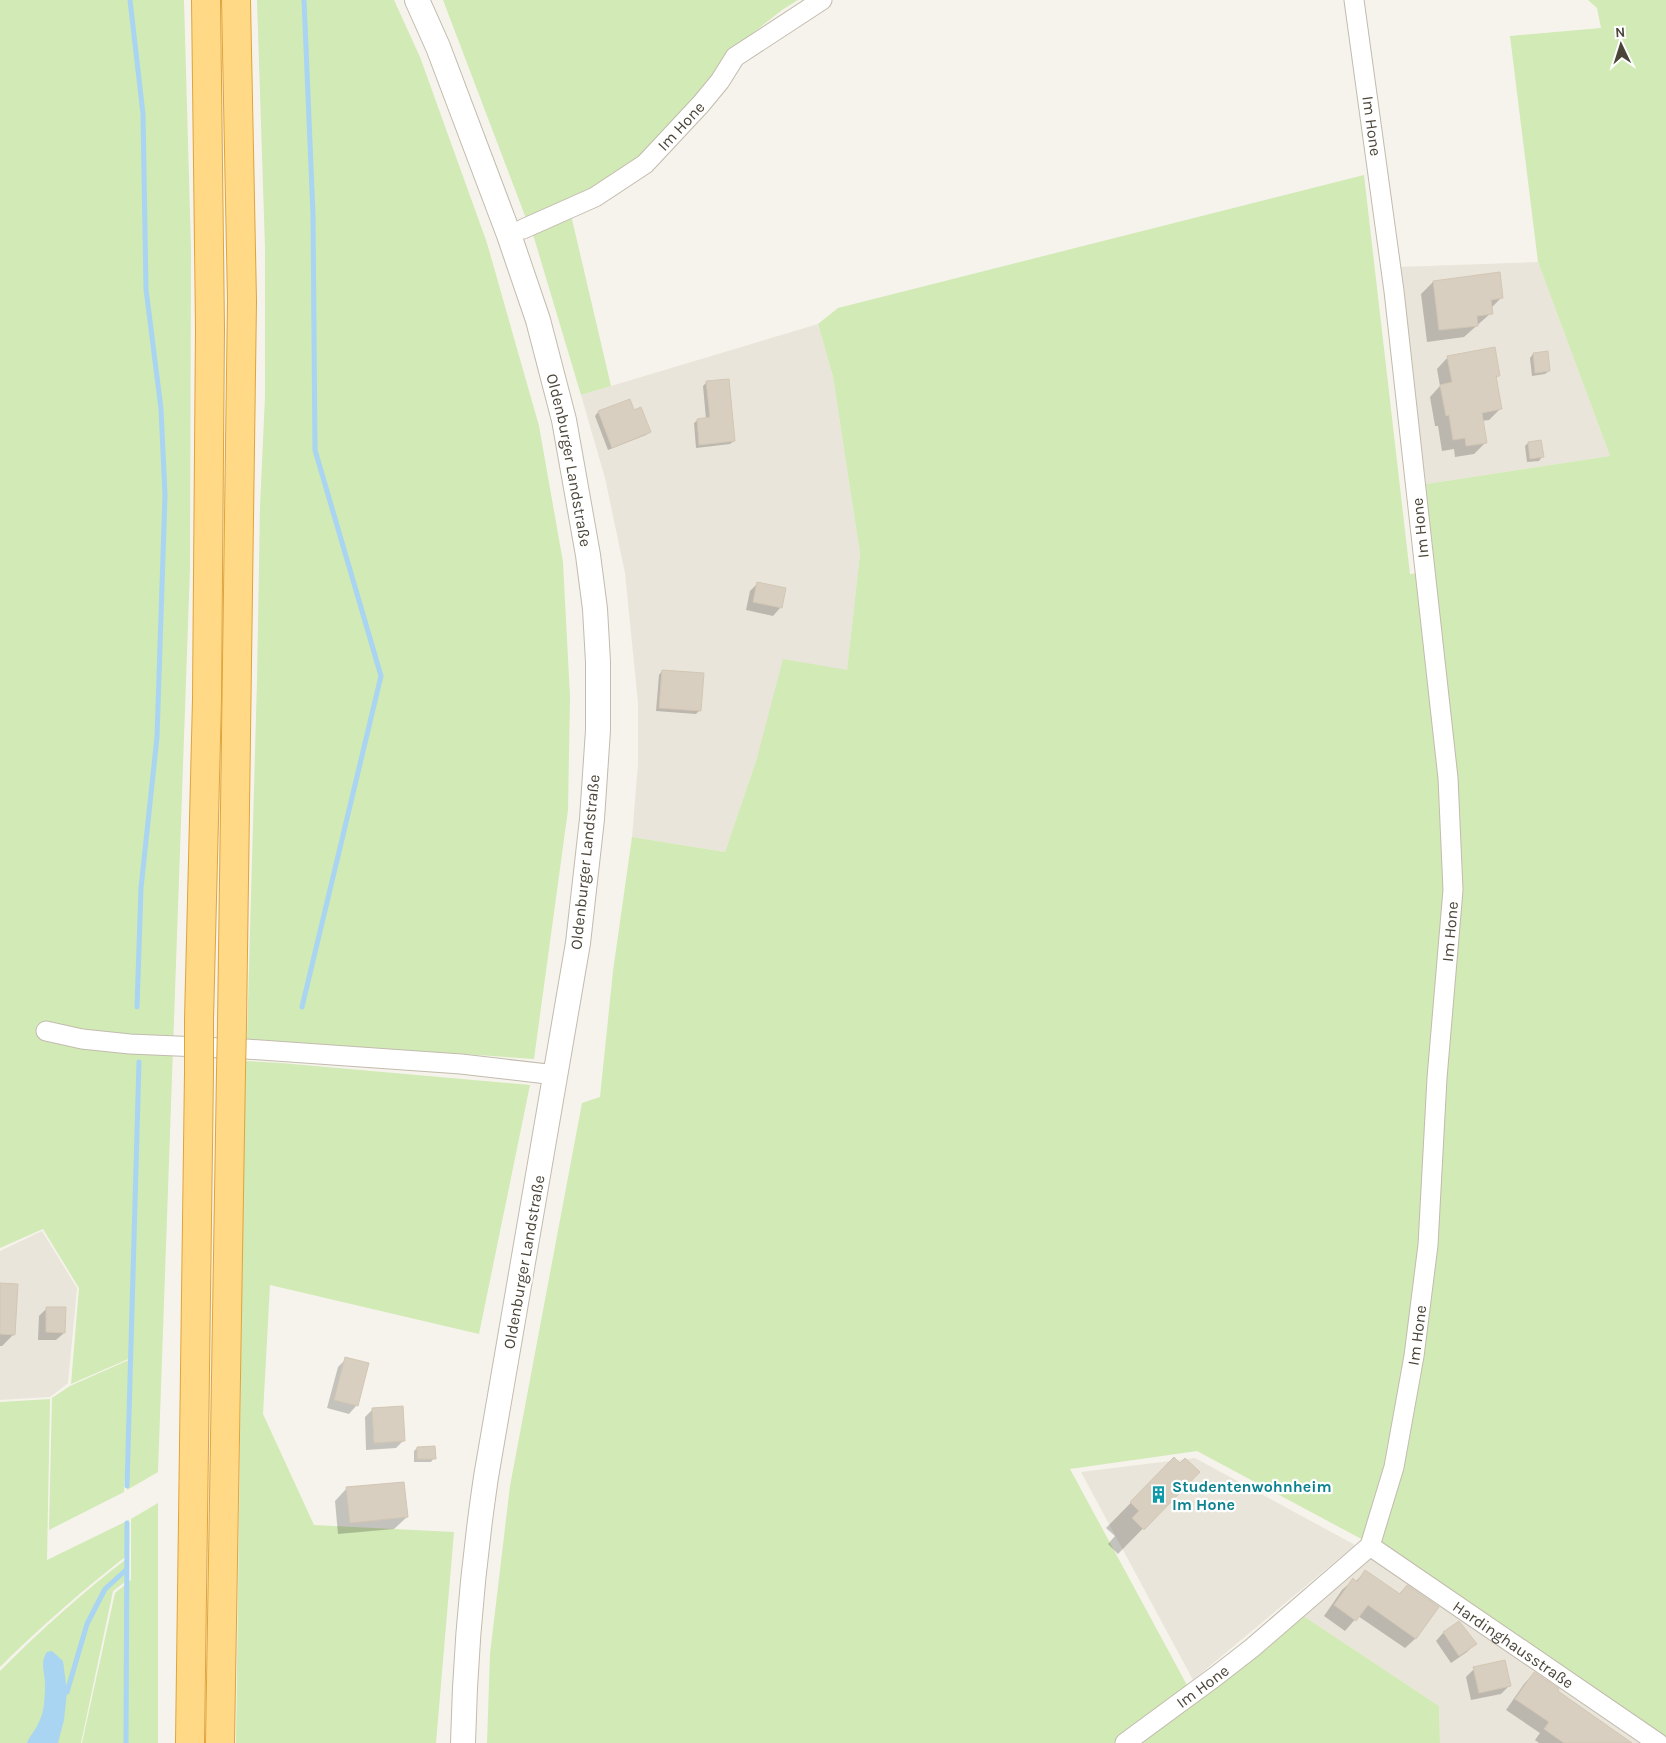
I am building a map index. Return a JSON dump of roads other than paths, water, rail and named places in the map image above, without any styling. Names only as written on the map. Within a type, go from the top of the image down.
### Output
[{"type":"highway","points":[[190,1743],[199,1072],[207,699],[210,328],[206,0]]},
{"type":"highway","points":[[220,1743],[242,301],[236,0]]},
{"type":"street","name":"Oldenburger Landstraße","points":[[417,0],[438,47],[509,235],[538,320],[564,420],[588,555],[595,609],[598,662],[598,730],[592,819],[578,943],[486,1477],[477,1541],[464,1688],[463,1743]]},
{"type":"street","name":"Im Hone","points":[[523,229],[595,197],[645,164],[701,104],[720,81],[735,57],[822,0]]},
{"type":"street","name":"Im Hone","points":[[1124,1743],[1245,1654],[1370,1546],[1394,1467],[1414,1356],[1428,1245],[1438,1078],[1453,890],[1448,778],[1394,291],[1354,0]]},
{"type":"street","points":[[46,1031],[82,1039],[130,1044],[246,1049],[451,1064],[556,1075]]},
{"type":"street","name":"Hardinghausstraße","points":[[1370,1546],[1658,1743]]},
{"type":"water","points":[[52,1651],[63,1661],[67,1692],[64,1720],[58,1743],[27,1743],[38,1725],[42,1714],[45,1691],[43,1660],[47,1652]]},
{"type":"waterway","points":[[130,0],[143,114],[146,289],[161,409],[165,495],[157,737],[141,888],[137,1007]]},
{"type":"waterway","points":[[302,1007],[381,676],[315,450],[313,214],[304,0]]},
{"type":"waterway","points":[[127,1486],[139,1062]]},
{"type":"waterway","points":[[126,1743],[127,1523]]},
{"type":"waterway","points":[[67,1692],[87,1624],[105,1589],[126,1570]]},
{"type":"place","name":"Studentenwohnheim Im Hone","points":[[1158,1495]]}]
